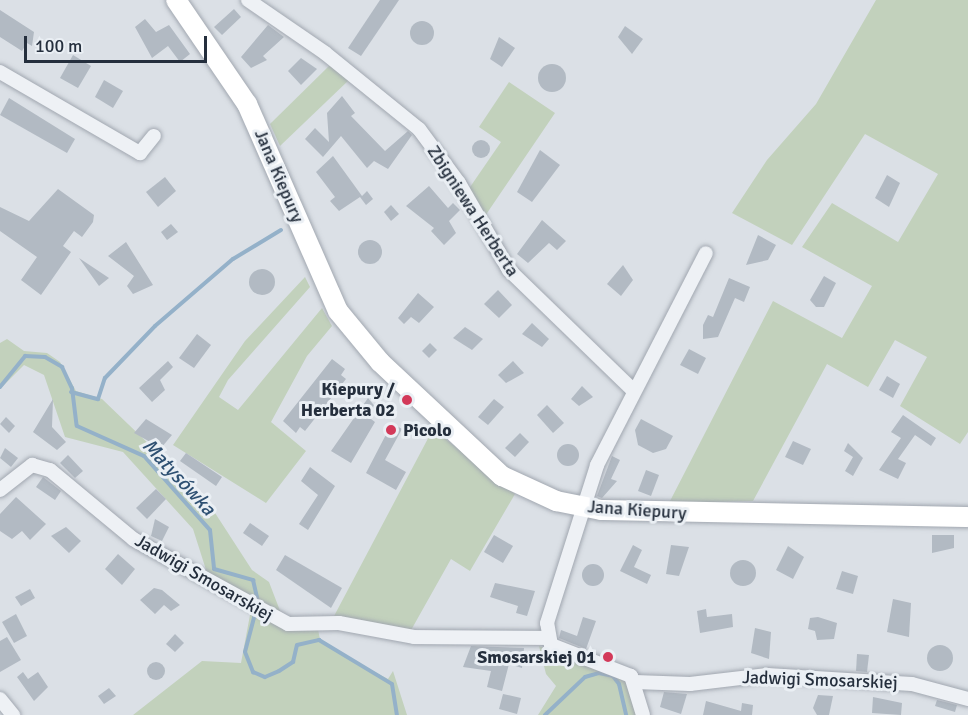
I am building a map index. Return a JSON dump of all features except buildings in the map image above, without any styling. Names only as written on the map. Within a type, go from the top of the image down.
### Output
[{"type":"street","name":"Jana Kiepury","points":[[176,0],[247,104],[325,286],[359,340],[496,471],[545,497],[582,507],[968,517]]},
{"type":"street","name":"Zbigniewa Herberta","points":[[248,0],[325,53],[419,129],[454,176],[509,270],[632,390]]},
{"type":"street","points":[[0,72],[140,153],[154,136]]},
{"type":"street","points":[[547,638],[546,623],[582,507],[632,390],[706,253]]},
{"type":"street","name":"Jadwigi Smosarskiej","points":[[0,490],[32,465],[50,470],[133,538],[248,602],[264,614],[288,624],[339,623],[400,636],[547,638],[558,648],[625,671],[635,682],[681,684],[767,675],[912,684],[968,699]]},
{"type":"street","points":[[635,682],[643,715]]},
{"type":"street","points":[[0,699],[13,715]]},
{"type":"green space","points":[[876,0],[968,0],[968,432],[960,444],[900,406],[927,357],[895,340],[868,387],[827,364],[753,501],[669,503],[773,301],[842,338],[872,286],[802,247],[832,203],[898,242],[938,174],[865,134],[792,245],[732,213],[767,160],[816,104]]},
{"type":"green space","points":[[330,65],[350,79],[280,146],[270,124]]},
{"type":"green space","points":[[509,82],[555,113],[483,219],[468,190],[501,142],[479,127]]},
{"type":"green space","points":[[305,277],[310,287],[228,380],[219,397],[238,410],[322,308],[332,326],[307,356],[271,422],[306,451],[266,503],[173,445],[245,341]]},
{"type":"green space","points":[[7,339],[24,351],[47,353],[60,362],[76,391],[102,399],[206,499],[252,570],[269,582],[282,616],[208,576],[193,529],[123,452],[65,437],[44,375],[24,365],[0,389],[0,343]]},
{"type":"green space","points":[[433,429],[515,494],[470,571],[451,559],[410,632],[333,618]]},
{"type":"green space","points":[[250,615],[318,629],[320,640],[354,661],[388,679],[393,671],[407,715],[133,715],[202,661],[241,663]]},
{"type":"green space","points":[[539,646],[627,679],[639,715],[538,715],[556,686],[546,674]]},
{"type":"waterway","points":[[71,392],[98,399],[105,378],[155,326],[233,259],[281,230]]},
{"type":"waterway","name":"Matysówka","points":[[0,387],[25,356],[45,357],[62,367],[72,388],[77,426],[144,456],[210,530],[214,569],[253,580],[258,602]]},
{"type":"waterway","name":"Matysówka","points":[[256,610],[245,652],[253,672],[265,677],[279,671],[293,662],[297,645],[319,640],[392,684],[397,715]]},
{"type":"waterway","name":"Matysówka","points":[[545,715],[585,677],[599,673],[613,676],[619,684],[626,715]]},
{"type":"place","name":"Kiepury / Herberta 02","points":[[407,400]]},
{"type":"place","name":"Picolo","points":[[391,430]]},
{"type":"place","name":"Smosarskiej 01","points":[[608,657]]}]
